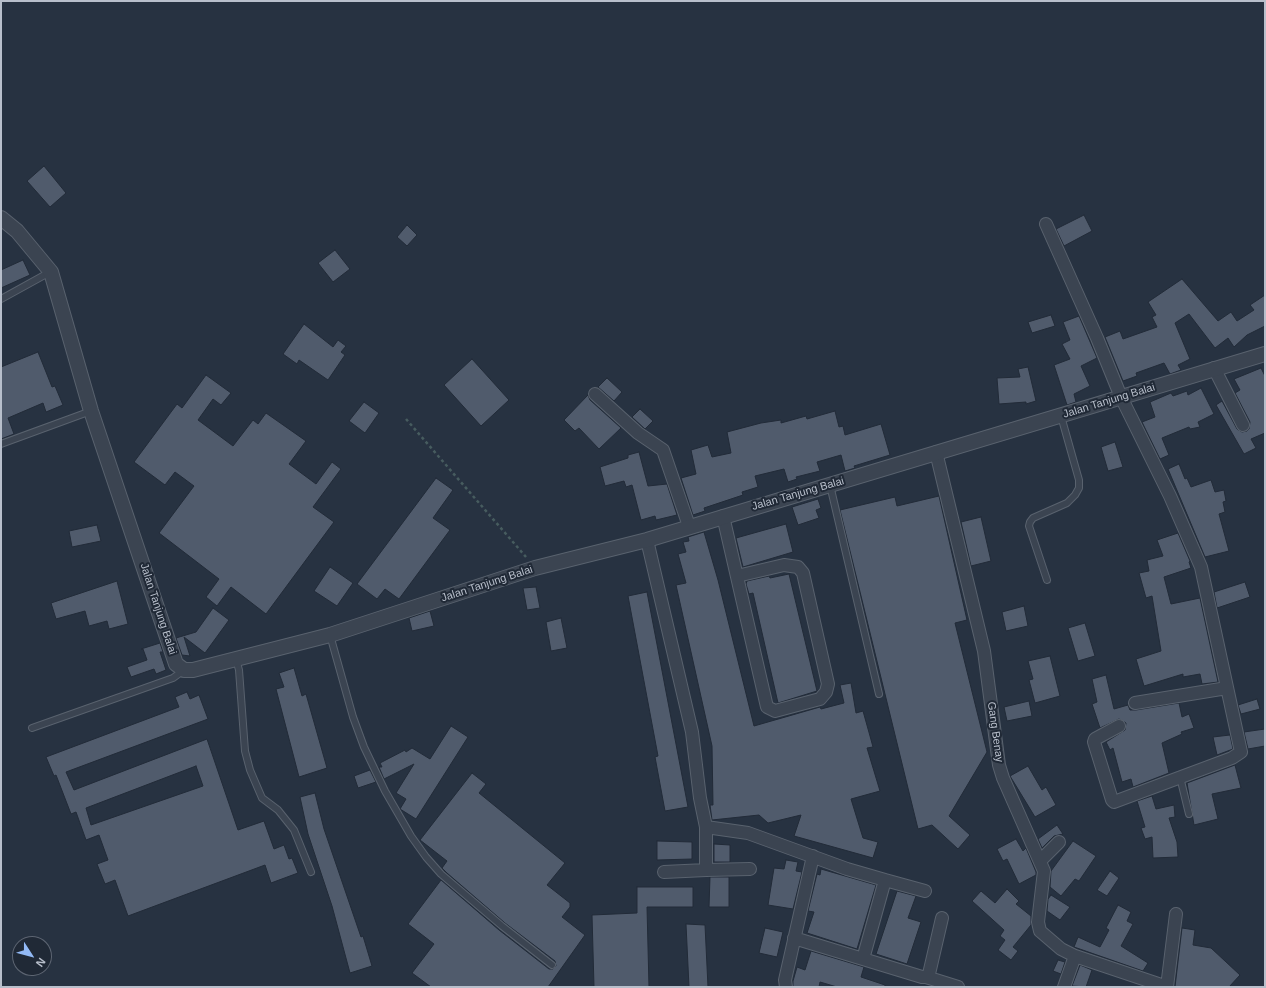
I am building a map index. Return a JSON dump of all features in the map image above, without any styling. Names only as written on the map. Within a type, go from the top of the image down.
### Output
[{"type":"street","name":"Jalan Tanjung Balai","points":[[1,218],[18,231],[51,272],[92,411],[176,664],[184,670],[194,670],[236,660],[330,635],[535,568],[647,540],[689,526],[1265,354]]},
{"type":"street","points":[[1046,224],[1097,338],[1121,398],[1170,496],[1201,567],[1241,752],[1232,758],[1117,801],[1112,800],[1094,742],[1095,739],[1119,726]]},
{"type":"street","points":[[1214,368],[1243,425]]},
{"type":"street","points":[[595,394],[638,432],[663,450],[689,526]]},
{"type":"street","name":"Gang Benay","points":[[936,452],[984,651],[999,765],[1003,778],[1041,860],[1044,870],[1038,922],[1040,931],[1061,949],[1075,956]]},
{"type":"street","points":[[723,516],[767,707],[776,711],[820,699],[826,692],[828,684],[803,573],[798,567],[784,565],[737,576]]},
{"type":"street","points":[[647,540],[692,732],[700,798],[706,827],[706,870]]},
{"type":"street","points":[[1135,703],[1227,688]]},
{"type":"street","points":[[706,827],[748,833],[847,869],[925,891]]},
{"type":"street","points":[[1041,860],[1059,842]]},
{"type":"street","points":[[786,987],[785,980],[814,856]]},
{"type":"street","points":[[664,872],[750,869]]},
{"type":"street","points":[[863,959],[885,880]]},
{"type":"street","points":[[1064,987],[1075,956],[1167,987],[1176,914]]},
{"type":"street","points":[[926,977],[929,974],[942,918]]},
{"type":"street","points":[[794,938],[958,987]]},
{"type":"lane","points":[[1,300],[51,272]]},
{"type":"lane","points":[[1,444],[92,411]]},
{"type":"lane","points":[[1046,580],[1028,526],[1034,518],[1067,502],[1075,495],[1079,488],[1080,480],[1061,416]]},
{"type":"lane","points":[[830,485],[879,694]]},
{"type":"lane","points":[[330,635],[353,717],[364,747],[385,791],[411,836],[441,874],[502,926],[552,965]]},
{"type":"lane","points":[[236,660],[239,670],[245,751],[250,770],[262,798],[278,810],[294,830],[311,872]]},
{"type":"lane","points":[[32,728],[173,678],[184,670]]},
{"type":"lane","points":[[1180,777],[1189,814]]},
{"type":"path","points":[[406,419],[535,568]]},
{"type":"building","points":[[44,166],[66,193],[50,207],[27,181]]},
{"type":"building","points":[[1084,215],[1092,231],[1064,246],[1056,229]]},
{"type":"building","points":[[407,225],[417,235],[407,246],[397,237]]},
{"type":"building","points":[[335,250],[350,269],[333,282],[318,263]]},
{"type":"building","points":[[23,260],[30,275],[1,288],[1,270]]},
{"type":"building","points":[[1182,279],[1218,321],[1231,312],[1237,321],[1254,310],[1250,305],[1265,295],[1265,326],[1247,335],[1234,347],[1228,338],[1215,348],[1189,314],[1175,323],[1190,359],[1178,365],[1181,370],[1170,374],[1164,363],[1136,373],[1137,376],[1123,381],[1105,337],[1120,331],[1123,339],[1157,327],[1152,317],[1156,315],[1148,302]]},
{"type":"building","points":[[1051,315],[1055,326],[1032,333],[1028,322]]},
{"type":"building","points":[[1079,316],[1097,358],[1081,366],[1090,386],[1074,394],[1076,402],[1067,405],[1054,365],[1070,359],[1062,344],[1070,340],[1063,322]]},
{"type":"building","points":[[304,324],[333,347],[338,340],[346,346],[341,352],[345,355],[328,380],[299,360],[297,364],[283,354]]},
{"type":"building","points":[[38,352],[52,387],[55,386],[63,405],[46,412],[43,403],[8,418],[14,434],[1,439],[1,367]]},
{"type":"building","points":[[472,359],[509,400],[481,426],[444,385]]},
{"type":"building","points":[[1028,367],[1036,401],[1026,404],[1026,402],[999,404],[997,378],[1020,377],[1018,369]]},
{"type":"building","points":[[1261,368],[1265,376],[1265,433],[1251,439],[1256,448],[1244,454],[1216,405],[1222,401],[1237,429],[1242,432],[1247,431],[1249,429],[1250,422],[1235,393],[1240,390],[1234,379]]},
{"type":"building","points":[[206,375],[231,393],[221,405],[213,399],[198,420],[233,446],[253,420],[258,424],[266,413],[306,441],[289,464],[316,484],[332,462],[341,469],[313,507],[334,522],[266,614],[231,587],[217,606],[206,597],[219,579],[159,533],[194,486],[175,472],[165,485],[134,462],[177,404],[182,408]]},
{"type":"building","points":[[607,378],[622,392],[614,401],[598,387]]},
{"type":"building","points":[[1201,388],[1214,414],[1198,422],[1200,427],[1190,429],[1189,427],[1162,438],[1169,455],[1160,459],[1142,422],[1155,417],[1150,402],[1171,393],[1173,396],[1187,391],[1188,395]]},
{"type":"building","points":[[588,395],[590,400],[621,428],[599,449],[579,428],[575,431],[564,420]]},
{"type":"building","points":[[364,402],[379,413],[365,433],[349,421]]},
{"type":"building","points":[[640,409],[653,421],[645,429],[632,417]]},
{"type":"building","points":[[835,411],[839,427],[843,426],[845,435],[881,424],[890,455],[854,466],[855,468],[845,471],[841,455],[817,462],[820,471],[796,477],[797,479],[788,482],[784,469],[755,476],[758,487],[742,492],[743,495],[704,508],[705,511],[693,515],[681,478],[696,474],[691,450],[708,445],[712,457],[731,453],[727,432],[761,423],[781,420],[781,423],[806,416],[807,419]]},
{"type":"building","points":[[1115,442],[1123,467],[1108,471],[1101,447]]},
{"type":"building","points":[[639,452],[648,486],[667,484],[677,515],[656,520],[655,516],[641,520],[632,485],[626,487],[624,481],[605,486],[600,467],[628,458],[628,455]]},
{"type":"building","points":[[1179,464],[1185,479],[1187,478],[1191,487],[1211,480],[1215,492],[1224,490],[1226,501],[1223,502],[1225,512],[1219,514],[1229,551],[1205,557],[1168,469]]},
{"type":"building","points":[[436,478],[453,490],[433,518],[450,530],[399,599],[385,589],[377,599],[357,584]]},
{"type":"building","points":[[939,496],[967,620],[955,623],[987,752],[949,816],[970,835],[958,849],[932,825],[918,829],[840,510],[895,497],[897,506]]},
{"type":"building","points":[[818,499],[821,508],[816,510],[819,518],[798,525],[792,507]]},
{"type":"building","points":[[981,517],[991,561],[971,566],[961,522]]},
{"type":"building","points":[[786,524],[793,552],[743,567],[736,538]]},
{"type":"building","points":[[97,525],[101,541],[72,547],[69,531]]},
{"type":"building","points":[[704,532],[718,580],[754,726],[820,707],[821,709],[844,703],[840,685],[851,683],[856,713],[863,711],[873,747],[867,748],[880,791],[851,799],[863,838],[878,842],[873,858],[794,836],[801,815],[768,823],[759,815],[712,820],[710,805],[713,805],[712,746],[676,585],[686,583],[678,554],[686,552],[683,542],[689,541],[688,537]]},
{"type":"building","points":[[1178,533],[1190,561],[1191,568],[1164,577],[1171,604],[1200,598],[1218,682],[1202,684],[1200,674],[1183,677],[1183,674],[1144,686],[1136,659],[1161,651],[1152,596],[1146,598],[1139,573],[1149,571],[1147,560],[1163,556],[1157,540]]},
{"type":"building","points":[[330,567],[353,583],[337,606],[314,591]]},
{"type":"building","points":[[789,574],[817,691],[778,703],[753,593],[749,594],[746,584],[747,581],[769,576],[770,578]]},
{"type":"building","points":[[117,581],[128,624],[109,629],[107,621],[89,626],[85,611],[56,619],[51,603]]},
{"type":"building","points":[[1245,582],[1250,597],[1217,608],[1214,592]]},
{"type":"building","points":[[536,587],[540,608],[527,610],[523,588]]},
{"type":"building","points":[[647,592],[688,807],[665,811],[655,757],[658,756],[628,596]]},
{"type":"building","points":[[1024,606],[1028,626],[1006,631],[1002,612]]},
{"type":"building","points":[[213,608],[229,620],[205,653],[184,637],[190,656],[182,655],[176,638],[196,632]]},
{"type":"building","points":[[430,611],[434,626],[412,631],[409,618]]},
{"type":"building","points":[[561,618],[567,648],[551,651],[546,622]]},
{"type":"building","points":[[1085,623],[1095,656],[1078,661],[1068,628]]},
{"type":"building","points":[[160,643],[163,652],[160,652],[166,670],[156,674],[154,669],[131,677],[127,667],[147,660],[143,649],[141,649]]},
{"type":"building","points":[[1050,656],[1060,696],[1035,703],[1029,680],[1033,679],[1028,661]]},
{"type":"building","points":[[294,668],[302,696],[306,694],[327,768],[299,777],[276,689],[284,687],[279,673]]},
{"type":"building","points":[[1106,675],[1114,709],[1128,705],[1130,710],[1136,710],[1179,703],[1182,717],[1189,714],[1194,728],[1181,732],[1182,734],[1162,743],[1169,773],[1133,787],[1131,779],[1122,782],[1113,748],[1110,750],[1106,742],[1125,730],[1126,723],[1119,719],[1100,728],[1092,704],[1097,702],[1092,679]]},
{"type":"building","points":[[187,692],[190,699],[199,695],[208,719],[66,772],[74,790],[207,739],[238,830],[264,821],[274,849],[284,845],[289,859],[292,858],[298,873],[271,883],[265,865],[128,916],[115,880],[105,884],[97,864],[108,860],[99,835],[86,840],[76,812],[71,814],[56,775],[54,776],[46,757],[179,707],[175,697]],"holes":[[[196,766],[203,786],[91,825],[86,808]]]},
{"type":"building","points":[[1257,699],[1260,709],[1241,714],[1238,705]]},
{"type":"building","points":[[1029,701],[1032,716],[1007,721],[1004,707]]},
{"type":"building","points":[[451,726],[468,737],[416,819],[400,809],[406,799],[396,793],[414,764],[384,779],[379,767],[382,767],[380,763],[412,748],[430,759]]},
{"type":"building","points":[[1265,729],[1265,746],[1248,749],[1244,732]]},
{"type":"building","points":[[1230,735],[1233,749],[1217,755],[1213,737]]},
{"type":"building","points":[[1235,765],[1241,788],[1212,794],[1218,819],[1194,825],[1187,783]]},
{"type":"building","points":[[1028,766],[1042,790],[1046,787],[1056,805],[1035,817],[1010,776]]},
{"type":"building","points":[[370,770],[376,782],[358,788],[354,776]]},
{"type":"building","points":[[472,773],[486,784],[479,793],[565,863],[547,885],[570,903],[570,907],[562,917],[585,935],[548,987],[431,987],[412,973],[434,944],[408,924],[441,880],[499,930],[549,969],[553,969],[556,966],[555,961],[505,923],[447,873],[442,868],[447,861],[420,840]]},
{"type":"building","points":[[315,793],[324,829],[361,937],[363,936],[372,966],[350,973],[332,906],[308,834],[300,797]]},
{"type":"building","points":[[1152,796],[1156,809],[1174,805],[1175,817],[1169,818],[1177,842],[1178,857],[1153,858],[1152,837],[1145,839],[1141,828],[1145,827],[1137,801]]},
{"type":"building","points":[[1057,825],[1063,834],[1054,836],[1042,848],[1038,839]]},
{"type":"building","points":[[1016,839],[1023,851],[1026,848],[1036,872],[1036,875],[1019,884],[1007,859],[1003,861],[997,849]]},
{"type":"building","points":[[657,841],[692,842],[692,859],[657,860]]},
{"type":"building","points":[[1073,841],[1096,856],[1079,881],[1075,879],[1061,896],[1050,887],[1051,871]]},
{"type":"building","points":[[714,844],[730,845],[730,862],[714,862]]},
{"type":"building","points":[[786,860],[798,862],[796,871],[802,872],[793,909],[768,905],[774,868],[784,869]]},
{"type":"building","points":[[821,869],[876,885],[857,949],[807,933],[814,912],[808,911],[817,874],[820,875]]},
{"type":"building","points":[[1110,871],[1119,878],[1107,896],[1097,890]]},
{"type":"building","points":[[710,877],[729,877],[729,907],[709,907]]},
{"type":"building","points":[[637,887],[693,887],[693,907],[647,907],[649,987],[594,987],[592,915],[637,913]]},
{"type":"building","points":[[1007,889],[1019,901],[1016,904],[1031,916],[1031,925],[1013,947],[1018,951],[1011,960],[998,950],[1005,940],[1000,936],[1004,930],[972,901],[981,891],[995,903]]},
{"type":"building","points":[[897,891],[916,896],[908,918],[921,922],[907,964],[876,954]]},
{"type":"building","points":[[1051,895],[1070,907],[1060,920],[1047,911],[1048,899]]},
{"type":"building","points":[[1118,905],[1131,912],[1127,921],[1133,924],[1121,946],[1148,963],[1143,971],[1074,947],[1078,937],[1100,947],[1109,930],[1106,928]]},
{"type":"building","points":[[686,924],[705,925],[708,987],[689,987]]},
{"type":"building","points":[[765,928],[783,932],[777,957],[759,953]]},
{"type":"building","points":[[1182,928],[1195,930],[1193,945],[1211,948],[1240,975],[1229,987],[1175,987]]},
{"type":"building","points":[[811,951],[864,967],[861,977],[885,985],[885,987],[837,987],[820,982],[819,987],[793,987],[797,967],[805,970]]},
{"type":"building","points":[[1058,960],[1065,962],[1061,974],[1053,971]]},
{"type":"building","points":[[1080,965],[1092,970],[1086,987],[1072,986]]}]
